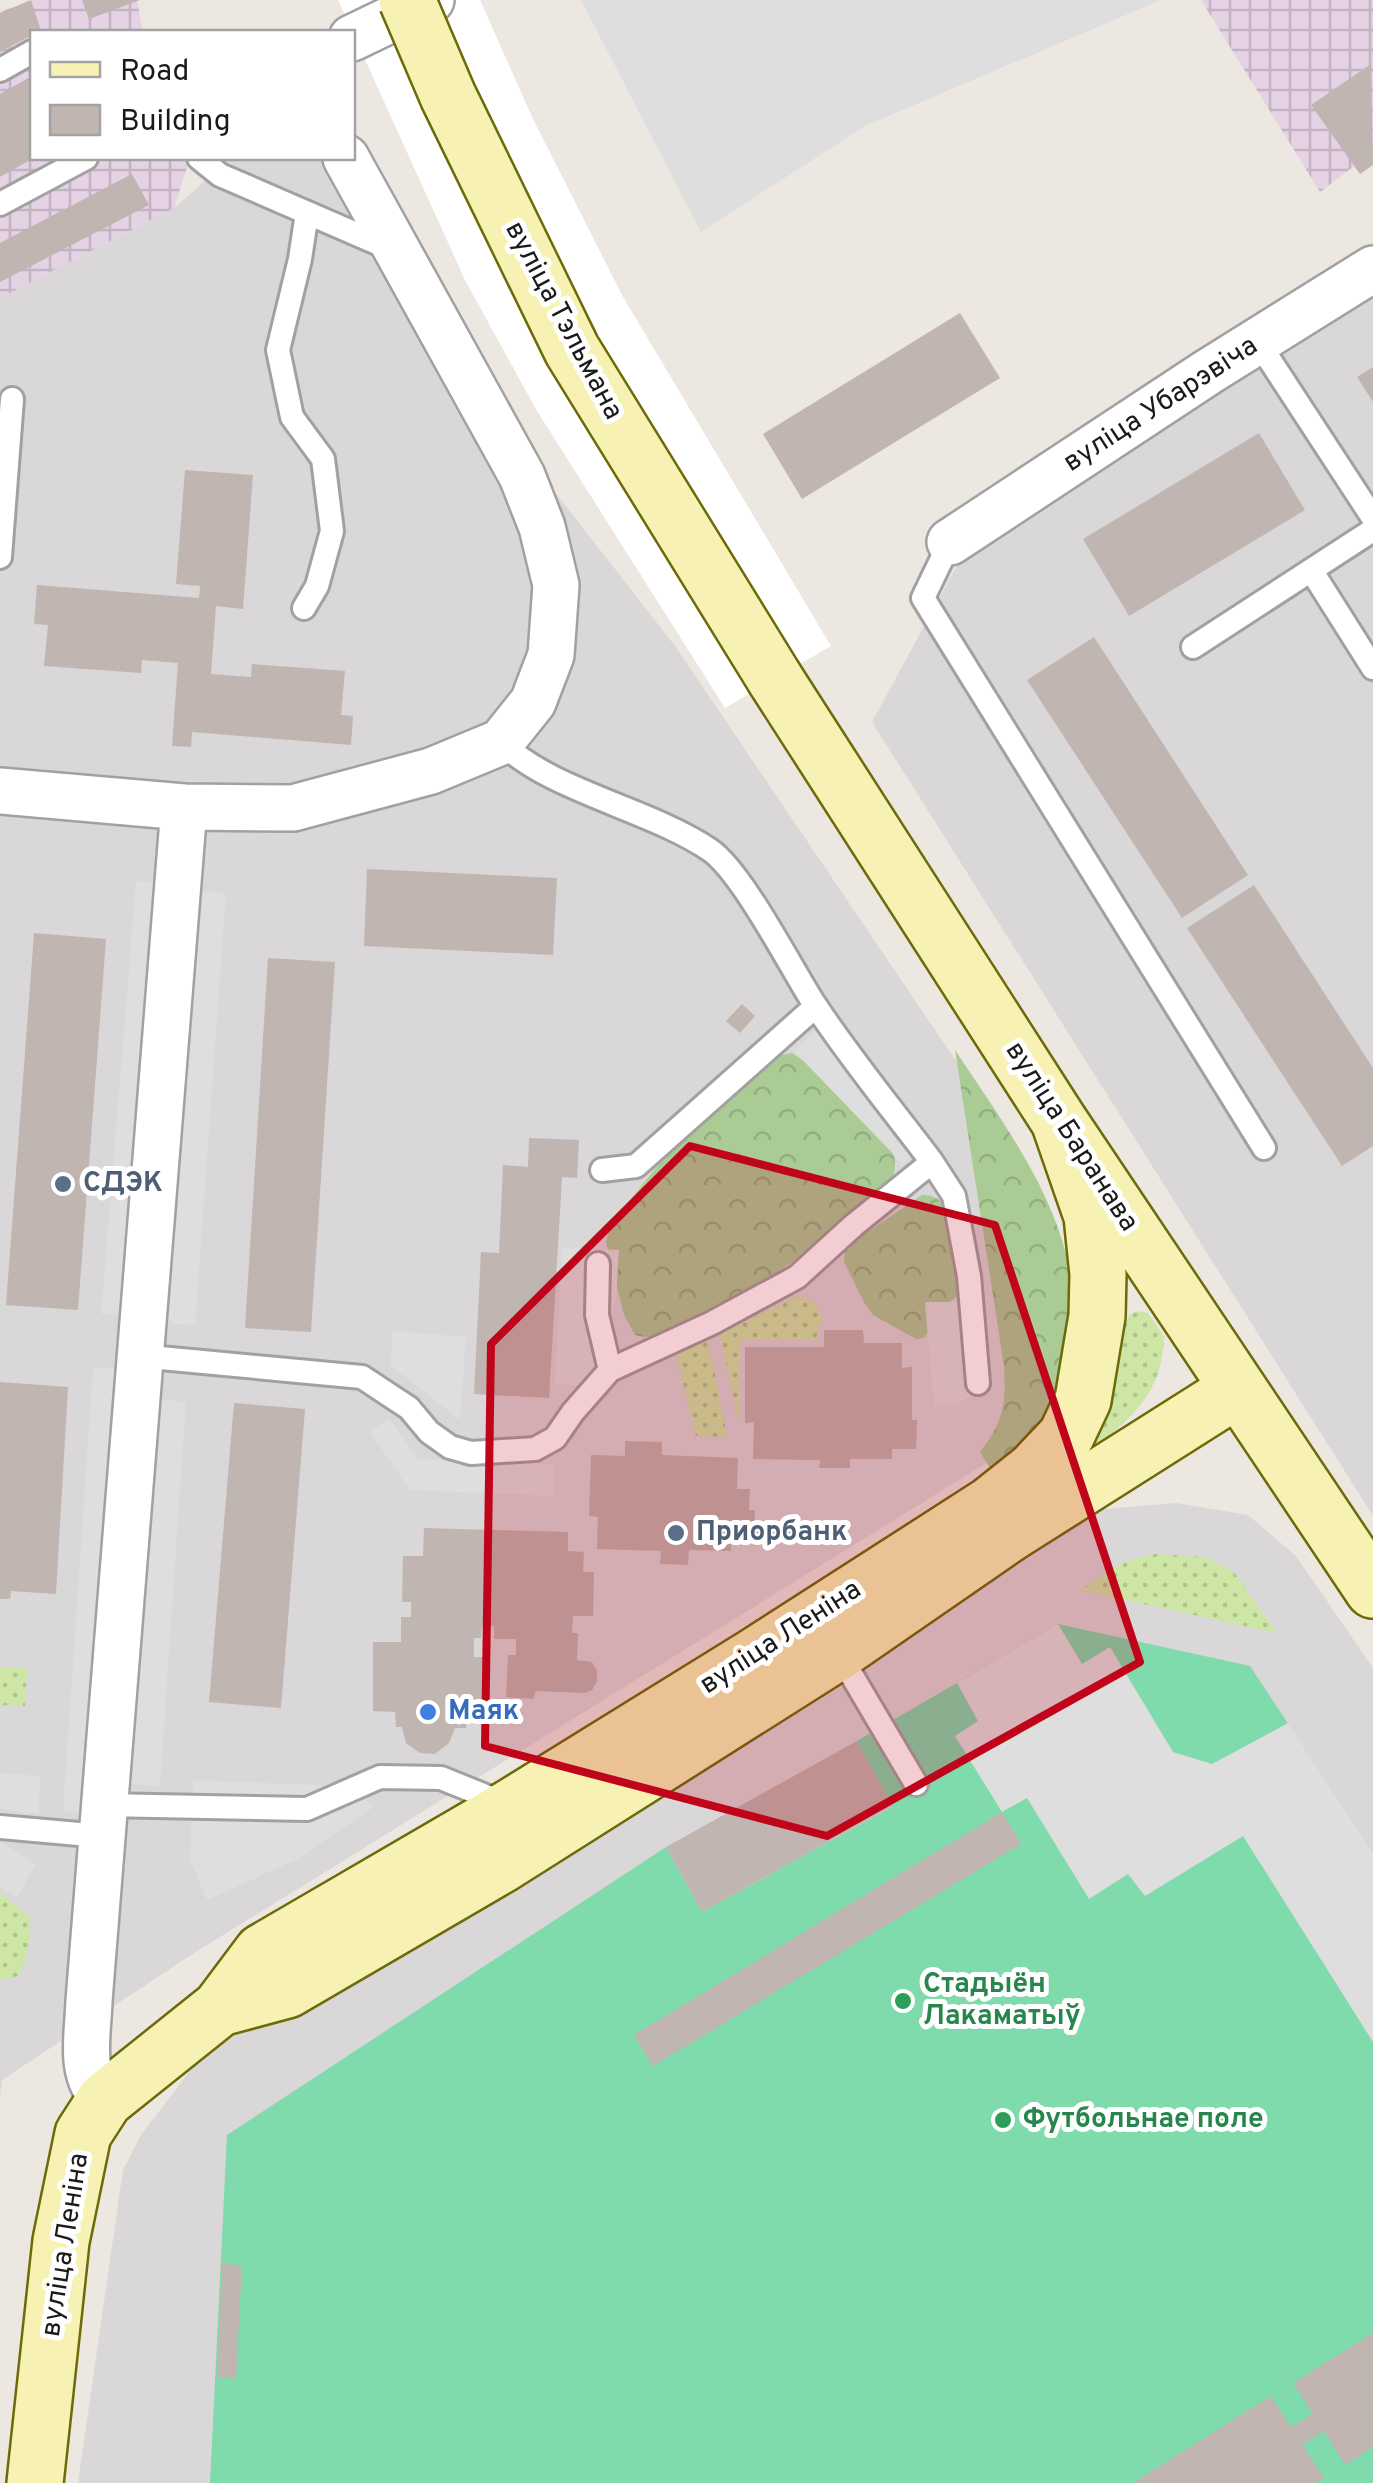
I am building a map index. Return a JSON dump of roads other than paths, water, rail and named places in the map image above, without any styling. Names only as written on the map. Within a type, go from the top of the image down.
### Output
[{"type":"main road","name":"вуліца Тэльмана","points":[[406,0],[448,96],[572,350],[775,679]]},
{"type":"main road","name":"вуліца Баранава","points":[[775,679],[1059,1121],[1373,1590]]},
{"type":"main road","name":"вуліца Леніна","points":[[36,2483],[61,2241],[83,2134],[105,2100],[220,2008],[262,1952],[512,1807],[755,1656],[990,1504],[1034,1470],[1066,1436],[1083,1400],[1097,1316],[1098,1274],[1092,1216],[1059,1121]]},
{"type":"main road","name":"вуліца Леніна","points":[[220,2008],[287,1990],[502,1864],[838,1652],[1009,1534],[1238,1389]]},
{"type":"street","points":[[355,37],[431,0]]},
{"type":"street","points":[[0,791],[184,807],[293,808],[431,772],[501,742],[533,702],[551,655],[556,585],[542,528],[522,476],[399,253],[340,160]]},
{"type":"street","name":"вуліца Убарэвіча","points":[[950,542],[1373,269]]},
{"type":"street","points":[[105,2100],[92,2088],[87,2073],[102,1821],[184,807]]},
{"type":"lane","points":[[0,70],[30,53]]},
{"type":"lane","points":[[0,204],[82,160]]},
{"type":"lane","points":[[201,160],[220,176],[399,253]]},
{"type":"lane","points":[[304,608],[317,586],[332,531],[323,459],[292,417],[278,350],[308,212]]},
{"type":"lane","points":[[1258,342],[1373,518]]},
{"type":"lane","points":[[0,556],[12,399]]},
{"type":"lane","points":[[1193,648],[1373,530]]},
{"type":"lane","points":[[950,542],[923,598],[1264,1148]]},
{"type":"lane","points":[[1311,570],[1373,668]]},
{"type":"lane","points":[[501,742],[520,761],[655,821],[714,852],[750,898],[816,1006],[954,1196],[969,1276],[978,1383]]},
{"type":"lane","points":[[602,1170],[636,1166],[816,1006]]},
{"type":"lane","points":[[139,1356],[362,1377],[409,1408],[429,1432],[450,1447],[471,1453],[536,1449],[554,1438],[610,1370],[712,1323],[797,1277],[932,1162]]},
{"type":"lane","points":[[598,1264],[597,1315],[610,1370]]},
{"type":"lane","points":[[838,1652],[916,1784]]},
{"type":"lane","points":[[0,1827],[307,1809],[380,1777],[441,1778],[512,1807]]},
{"type":"place","name":"СДЭК","points":[[63,1184]]},
{"type":"place","name":"Приорбанк","points":[[676,1533]]},
{"type":"place","name":"Маяк","points":[[428,1712]]},
{"type":"place","name":"Стадыён Лакаматыў","points":[[903,2001]]},
{"type":"place","name":"Футбольнае поле","points":[[1003,2120]]}]
